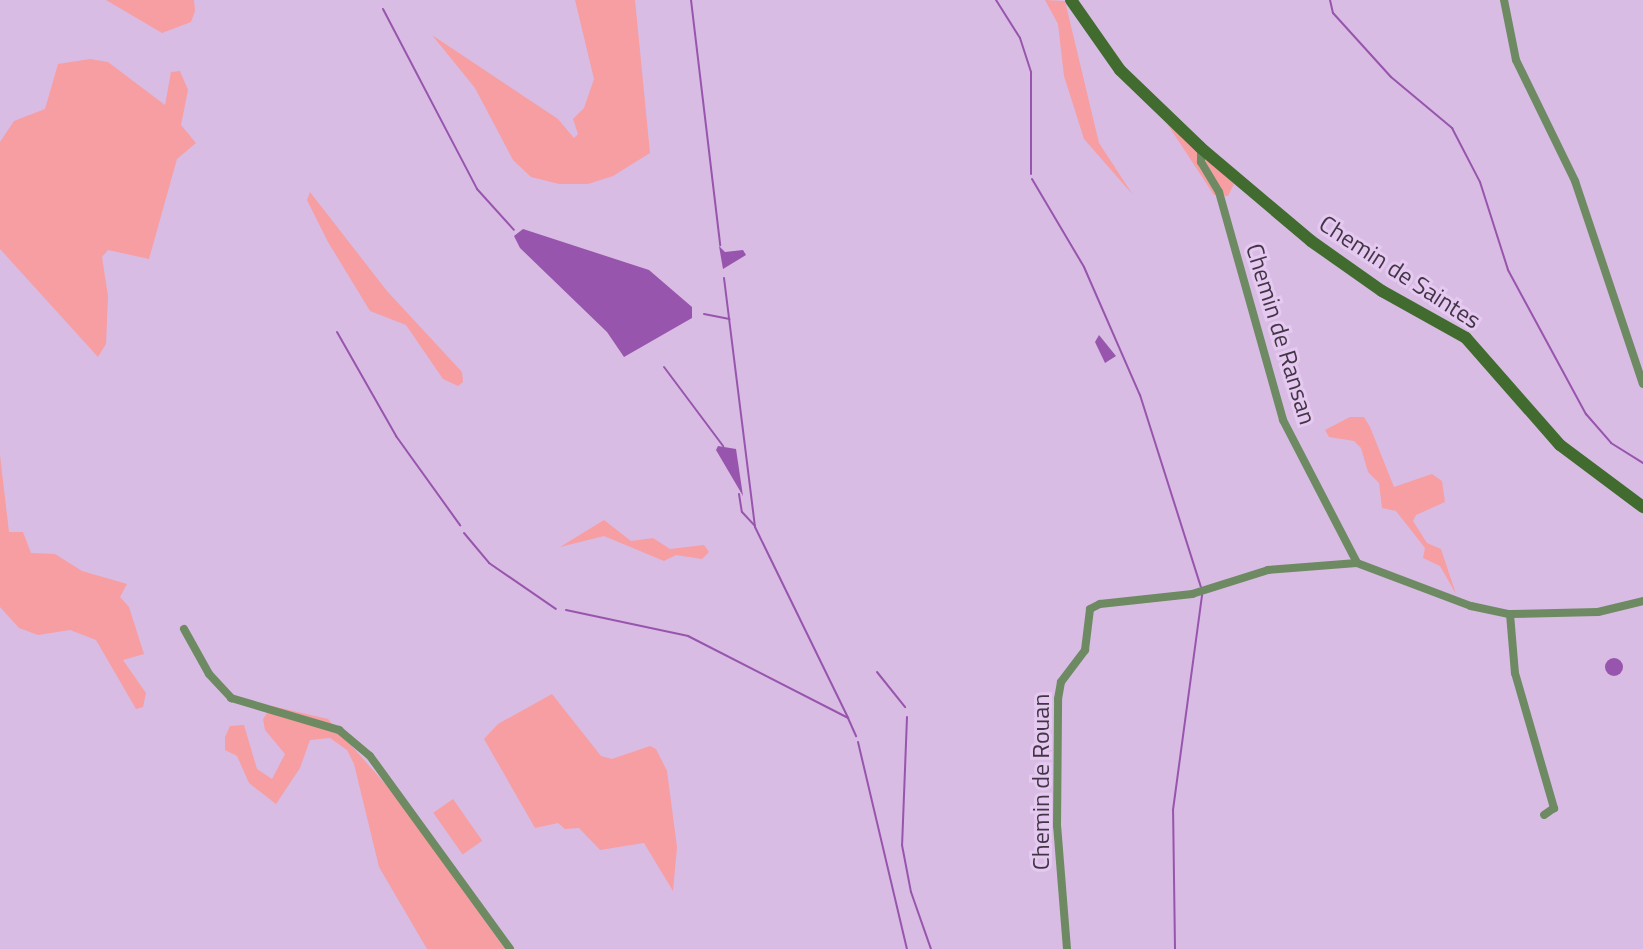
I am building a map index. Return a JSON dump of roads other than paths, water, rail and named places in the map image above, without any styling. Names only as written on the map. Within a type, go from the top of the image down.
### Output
[{"type":"street","name":"Chemin de Saintes","points":[[1071,0],[1120,70],[1201,148],[1311,241],[1382,291],[1466,338],[1560,445],[1643,507]]},
{"type":"street","points":[[1504,0],[1516,60],[1575,181],[1643,384]]},
{"type":"street","name":"Chemin de Ransan","points":[[1201,148],[1201,162],[1219,192],[1283,420],[1357,563]]},
{"type":"street","points":[[1357,563],[1471,606],[1510,614],[1598,612],[1643,601]]},
{"type":"street","name":"Chemin de Rouan","points":[[1067,949],[1057,826],[1058,699],[1061,682],[1085,650],[1090,609],[1192,594],[1268,570],[1357,563]]},
{"type":"street","points":[[1510,614],[1515,673],[1554,808],[1544,815]]},
{"type":"street","points":[[184,629],[209,674],[231,698],[339,730],[362,749],[510,949]]},
{"type":"waterway","points":[[691,0],[720,245]]},
{"type":"waterway","points":[[996,0],[1020,38],[1031,72],[1031,174]]},
{"type":"waterway","points":[[1330,0],[1333,13],[1391,77],[1452,128],[1480,182],[1508,270],[1586,414],[1611,443],[1643,463]]},
{"type":"waterway","points":[[383,9],[477,189],[514,230]]},
{"type":"waterway","points":[[1032,179],[1084,267],[1140,395],[1201,587]]},
{"type":"waterway","points":[[724,278],[755,527],[848,718]]},
{"type":"waterway","points":[[704,314],[730,319]]},
{"type":"waterway","points":[[337,332],[396,436],[460,525]]},
{"type":"waterway","points":[[664,367],[723,446]]},
{"type":"waterway","points":[[739,494],[742,512],[755,526]]},
{"type":"waterway","points":[[464,533],[489,563],[556,609]]},
{"type":"waterway","points":[[1175,949],[1173,810],[1202,595]]},
{"type":"waterway","points":[[566,610],[688,636],[848,718],[856,736]]},
{"type":"waterway","points":[[877,672],[905,707]]},
{"type":"waterway","points":[[907,717],[902,845],[911,892],[931,949]]},
{"type":"waterway","points":[[858,742],[907,949]]}]
